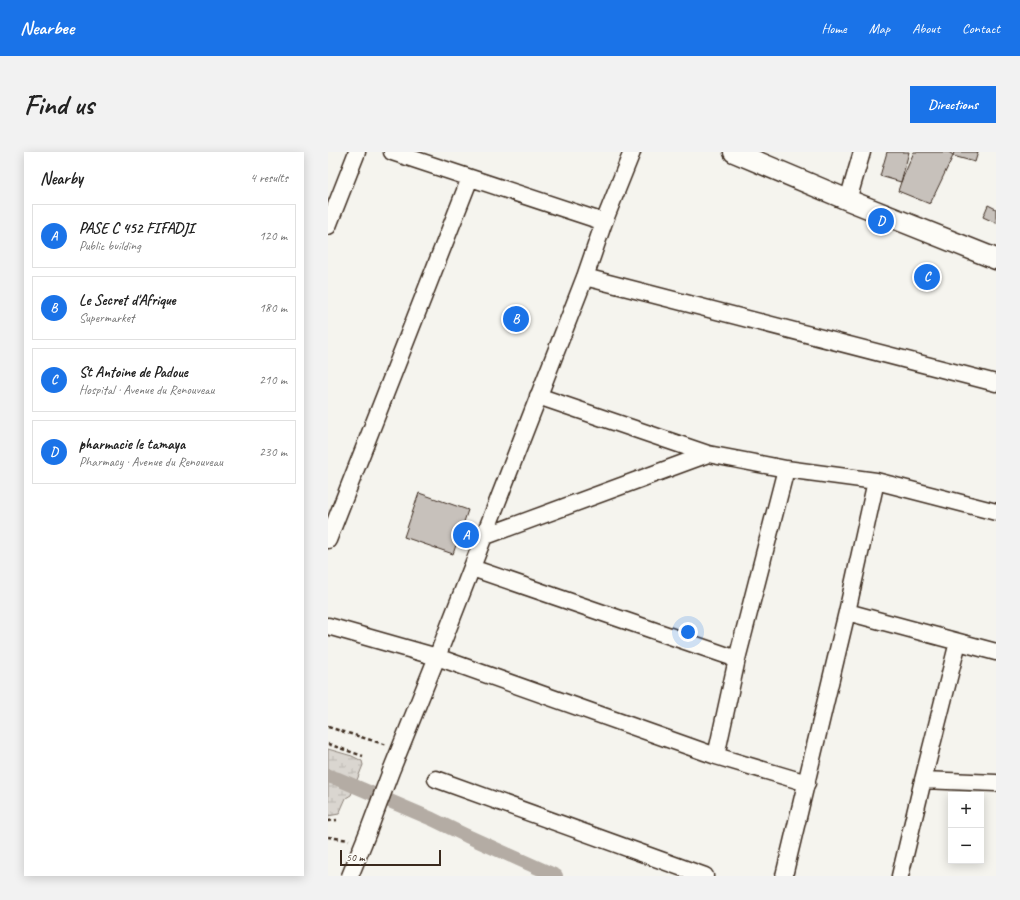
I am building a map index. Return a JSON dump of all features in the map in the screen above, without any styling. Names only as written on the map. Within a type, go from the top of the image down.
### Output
[{"type":"main road","points":[[734,152],[848,200],[996,259]]},
{"type":"street","points":[[328,226],[357,152]]},
{"type":"street","points":[[392,152],[604,222]]},
{"type":"street","points":[[350,876],[399,749],[472,568],[632,152]]},
{"type":"street","points":[[848,200],[862,152]]},
{"type":"street","points":[[328,540],[470,178]]},
{"type":"street","points":[[585,277],[996,383]]},
{"type":"street","points":[[538,396],[708,454],[786,469],[876,481],[996,512]]},
{"type":"street","points":[[484,537],[708,454]]},
{"type":"street","points":[[716,756],[738,660],[786,469]]},
{"type":"street","points":[[784,876],[848,612],[876,481]]},
{"type":"street","points":[[472,568],[738,660]]},
{"type":"street","points":[[848,612],[996,652]]},
{"type":"street","points":[[328,626],[437,657],[716,756],[807,783]]},
{"type":"street","points":[[900,876],[958,642]]},
{"type":"street","points":[[436,779],[705,876]]},
{"type":"street","points":[[923,780],[996,783]]},
{"type":"path","points":[[328,727],[399,749]]},
{"type":"path","points":[[328,744],[363,756]]},
{"type":"path","points":[[328,821],[337,820]]},
{"type":"path","points":[[328,837],[366,837]]},
{"type":"green space","points":[[328,749],[352,756],[362,761],[363,765],[351,795],[346,798],[339,814],[328,816]]},
{"type":"building","points":[[887,152],[909,152],[901,182],[880,176]]},
{"type":"building","points":[[914,152],[948,152],[953,156],[930,204],[898,191]]},
{"type":"building","points":[[954,152],[978,152],[975,162],[953,156]]},
{"type":"building","points":[[988,205],[996,209],[996,223],[983,217]]},
{"type":"building","points":[[419,493],[468,510],[453,554],[404,537]]},
{"type":"waterway","points":[[328,776],[432,819],[556,876]]},
{"type":"place","name":"pharmacie le tamaya","points":[[881,221]]},
{"type":"place","name":"St Antoine de Padoue","points":[[927,277]]},
{"type":"place","name":"Le Secret d'Afrique","points":[[516,319]]},
{"type":"place","name":"PASE C 452 FIFADJI","points":[[466,535]]}]
